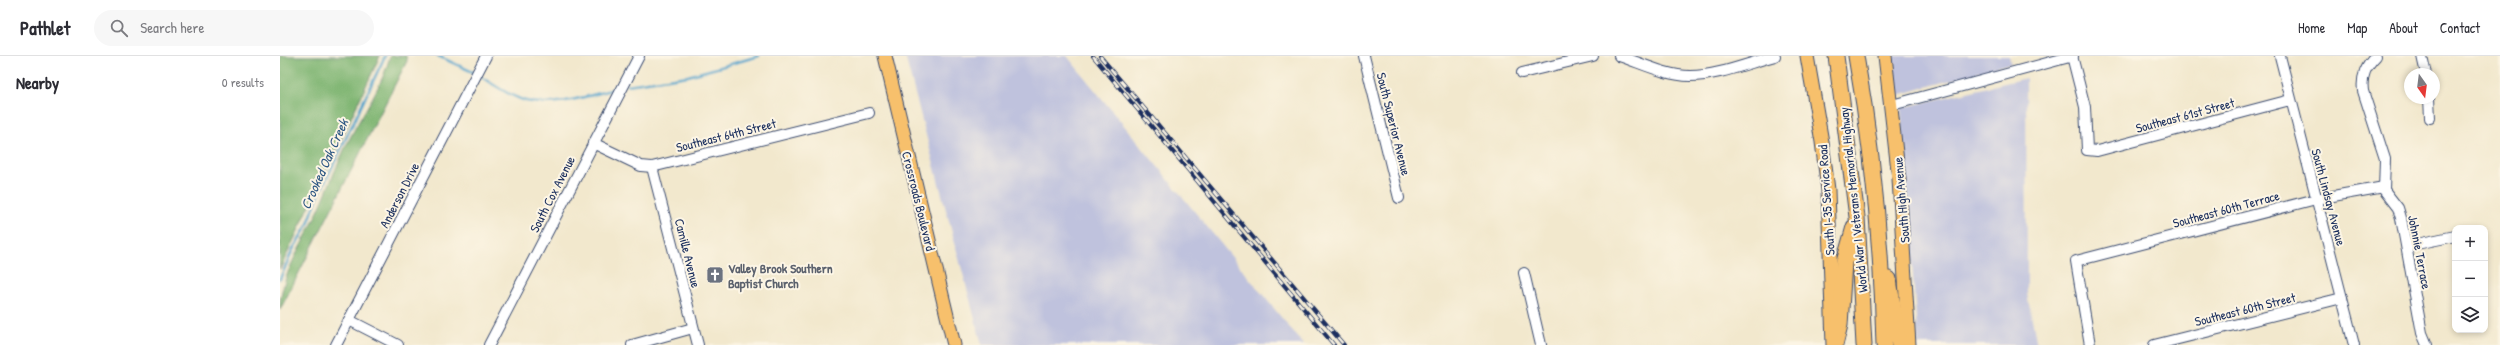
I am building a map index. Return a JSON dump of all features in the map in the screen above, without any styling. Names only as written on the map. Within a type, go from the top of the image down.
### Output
[{"type":"highway","name":"World War I Veterans Memorial Highway","points":[[1836,56],[1845,114],[1857,216],[1864,345]]},
{"type":"highway","name":"World War I Veterans Memorial Highway","points":[[1856,56],[1870,147],[1884,345]]},
{"type":"highway","points":[[1876,215],[1896,319],[1899,345]]},
{"type":"highway","points":[[1834,345],[1840,325],[1844,262],[1857,216]]},
{"type":"main road","name":"Crossroads Boulevard","points":[[885,56],[953,345]]},
{"type":"main road","name":"South I-35 Service Road","points":[[1807,56],[1822,142],[1828,190],[1834,345]]},
{"type":"main road","name":"South High Avenue","points":[[1884,56],[1892,105],[1904,240],[1909,345]]},
{"type":"street","name":"Anderson Drive","points":[[336,345],[486,56]]},
{"type":"street","name":"South Cox Avenue","points":[[489,345],[639,56]]},
{"type":"street","name":"South Superior Avenue","points":[[1364,56],[1399,198]]},
{"type":"street","points":[[1522,73],[1593,56]]},
{"type":"street","points":[[1619,56],[1665,71],[1689,76],[1706,74],[1775,56]]},
{"type":"street","points":[[1892,105],[2073,56]]},
{"type":"street","name":"Southeast 61st Street","points":[[2073,56],[2085,107],[2087,150],[2097,151],[2290,100]]},
{"type":"street","name":"South Lindsay Avenue","points":[[2280,56],[2290,100],[2354,345]]},
{"type":"street","points":[[2376,56],[2370,63],[2362,81],[2363,91],[2385,159],[2384,187]]},
{"type":"street","points":[[2422,56],[2425,68]]},
{"type":"street","points":[[2429,104],[2430,118]]},
{"type":"street","name":"Southeast 64th Street","points":[[593,144],[641,166],[652,167],[869,113]]},
{"type":"street","name":"Camille Avenue","points":[[652,167],[698,345]]},
{"type":"street","name":"Southeast 60th Terrace","points":[[2090,345],[2076,261],[2316,199],[2384,187]]},
{"type":"street","name":"Johnnie Terrace","points":[[2384,187],[2386,195],[2398,208],[2407,246],[2422,333],[2427,345]]},
{"type":"street","points":[[2407,246],[2452,237]]},
{"type":"street","points":[[1524,272],[1540,345]]},
{"type":"street","name":"Southeast 60th Street","points":[[2154,345],[2342,298]]},
{"type":"street","points":[[349,320],[398,345]]},
{"type":"street","points":[[632,345],[694,328]]},
{"type":"shaded area","points":[[905,56],[1067,56],[1304,345],[982,345]]},
{"type":"shaded area","points":[[1891,56],[2009,56],[2011,63],[1898,95]]},
{"type":"shaded area","points":[[2026,78],[2027,294],[2037,345],[1918,345],[1901,108]]},
{"type":"green space","points":[[280,56],[380,56],[280,269]]},
{"type":"green space","points":[[390,56],[406,56],[407,61],[280,310],[283,286],[287,275],[319,210],[345,148],[378,88]]},
{"type":"waterway","name":"Crooked Oak Creek","points":[[280,279],[292,251],[308,224],[317,199],[385,56]]},
{"type":"waterway","points":[[438,56],[475,73]]},
{"type":"waterway","points":[[627,85],[688,76],[759,56]]},
{"type":"waterway","points":[[479,76],[514,97],[537,103],[573,100],[618,88]]},
{"type":"railway","points":[[1093,56],[1334,345]]},
{"type":"railway","points":[[1100,56],[1344,345]]},
{"type":"place","name":"Valley Brook Southern Baptist Church","points":[[715,275]]}]
